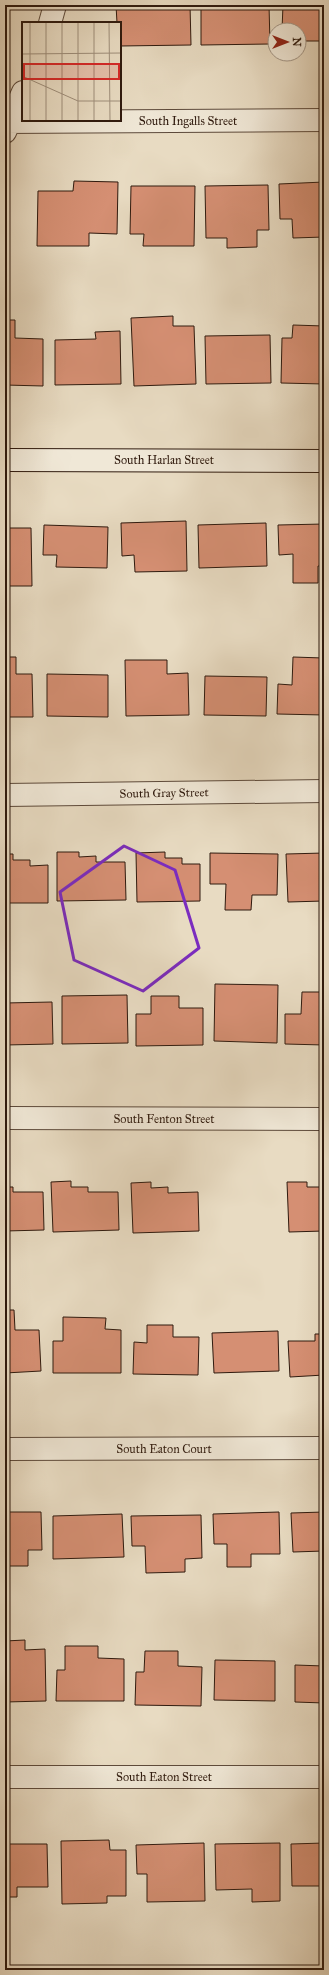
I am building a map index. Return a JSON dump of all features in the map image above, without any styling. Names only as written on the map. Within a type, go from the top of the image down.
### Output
[{"type":"street","points":[[50,22],[55,5]]},
{"type":"street","points":[[7,125],[22,94]]},
{"type":"street","name":"South Ingalls Street","points":[[7,125],[324,120]]},
{"type":"street","name":"South Harlan Street","points":[[5,460],[324,461]]},
{"type":"street","name":"South Gray Street","points":[[5,795],[324,791]]},
{"type":"street","name":"South Fenton Street","points":[[5,1118],[324,1119]]},
{"type":"street","name":"South Eaton Court","points":[[5,1449],[324,1448]]},
{"type":"street","name":"South Eaton Street","points":[[5,1777],[324,1777]]},
{"type":"highlighted area","points":[[124,846],[175,870],[199,948],[143,991],[74,960],[60,892]]},
{"type":"building","points":[[116,5],[190,5],[191,45],[121,46],[121,22],[117,22]]},
{"type":"building","points":[[269,5],[269,22],[267,22],[267,44],[201,45],[201,6]]},
{"type":"building","points":[[283,5],[324,5],[324,41],[307,41],[307,22],[282,22]]},
{"type":"building","points":[[74,181],[118,182],[117,234],[89,233],[89,246],[37,246],[38,191],[73,191]]},
{"type":"building","points":[[324,182],[324,237],[293,238],[292,219],[280,219],[279,184]]},
{"type":"building","points":[[268,185],[269,230],[257,230],[257,247],[227,248],[227,238],[206,238],[205,186]]},
{"type":"building","points":[[131,186],[195,186],[194,246],[143,246],[144,234],[130,234]]},
{"type":"building","points":[[173,316],[173,326],[194,326],[196,384],[134,386],[131,318]]},
{"type":"building","points":[[5,320],[15,320],[15,338],[43,339],[43,386],[5,385]]},
{"type":"building","points":[[293,325],[324,326],[324,384],[281,383],[282,338],[292,338]]},
{"type":"building","points":[[120,331],[121,384],[55,385],[55,340],[96,339],[95,332]]},
{"type":"building","points":[[270,335],[271,383],[206,384],[205,336]]},
{"type":"building","points":[[186,521],[187,571],[135,572],[134,555],[122,556],[121,523]]},
{"type":"building","points":[[266,523],[267,566],[199,568],[198,525]]},
{"type":"building","points":[[324,524],[324,566],[318,566],[318,583],[293,583],[293,554],[279,555],[278,525]]},
{"type":"building","points":[[44,525],[108,527],[107,568],[56,567],[57,555],[43,555]]},
{"type":"building","points":[[5,528],[31,528],[32,586],[5,586]]},
{"type":"building","points":[[5,657],[16,657],[16,674],[32,674],[33,717],[5,717]]},
{"type":"building","points":[[293,657],[323,658],[324,715],[277,714],[278,684],[292,685]]},
{"type":"building","points":[[125,660],[167,660],[167,674],[188,673],[189,715],[126,716]]},
{"type":"building","points":[[47,674],[108,675],[108,717],[47,716]]},
{"type":"building","points":[[205,676],[267,677],[266,716],[204,715]]},
{"type":"building","points":[[57,852],[79,852],[79,857],[96,856],[96,862],[125,862],[126,900],[57,901]]},
{"type":"building","points":[[165,852],[165,858],[182,858],[182,864],[200,864],[200,901],[137,902],[136,853]]},
{"type":"building","points":[[210,853],[278,854],[277,895],[252,895],[251,910],[225,910],[226,884],[210,884]]},
{"type":"building","points":[[324,853],[324,901],[288,902],[286,854]]},
{"type":"building","points":[[5,854],[13,854],[13,860],[30,860],[30,866],[48,865],[48,903],[5,903]]},
{"type":"building","points":[[215,984],[278,985],[277,1043],[214,1041]]},
{"type":"building","points":[[302,992],[324,992],[324,1045],[285,1044],[285,1014],[301,1014]]},
{"type":"building","points":[[127,995],[128,1043],[62,1044],[62,996]]},
{"type":"building","points":[[151,996],[179,996],[179,1008],[203,1008],[203,1045],[136,1046],[136,1014],[151,1014]]},
{"type":"building","points":[[52,1002],[53,1044],[5,1045],[5,1003]]},
{"type":"building","points":[[71,1181],[71,1187],[88,1187],[88,1192],[118,1192],[119,1230],[53,1232],[51,1182]]},
{"type":"building","points":[[151,1182],[151,1188],[168,1187],[168,1193],[198,1192],[199,1231],[133,1233],[131,1183]]},
{"type":"building","points":[[287,1182],[307,1182],[307,1187],[324,1187],[324,1231],[289,1232]]},
{"type":"building","points":[[5,1187],[13,1187],[13,1192],[43,1192],[44,1230],[5,1231]]},
{"type":"building","points":[[5,1310],[14,1310],[15,1330],[39,1330],[41,1371],[5,1373]]},
{"type":"building","points":[[63,1317],[106,1318],[105,1329],[121,1330],[121,1373],[53,1373],[53,1341],[63,1341]]},
{"type":"building","points":[[147,1325],[173,1325],[173,1337],[199,1337],[198,1375],[133,1374],[134,1342],[147,1343]]},
{"type":"building","points":[[278,1331],[279,1371],[214,1373],[212,1333]]},
{"type":"building","points":[[315,1334],[324,1334],[324,1375],[290,1377],[288,1341],[315,1341]]},
{"type":"building","points":[[5,1512],[41,1512],[42,1550],[28,1550],[28,1566],[5,1566]]},
{"type":"building","points":[[279,1512],[280,1554],[251,1554],[251,1567],[227,1567],[227,1544],[214,1544],[213,1514]]},
{"type":"building","points":[[324,1512],[324,1551],[293,1552],[291,1513]]},
{"type":"building","points":[[122,1514],[124,1557],[53,1559],[53,1516]]},
{"type":"building","points":[[201,1515],[202,1558],[185,1559],[185,1572],[146,1573],[145,1546],[132,1546],[131,1516]]},
{"type":"building","points":[[25,1640],[25,1650],[45,1649],[46,1701],[5,1702],[5,1641]]},
{"type":"building","points":[[65,1646],[98,1646],[98,1658],[124,1659],[124,1701],[56,1701],[57,1670],[65,1670]]},
{"type":"building","points":[[145,1651],[178,1651],[178,1666],[202,1667],[201,1706],[135,1705],[136,1672],[144,1672]]},
{"type":"building","points":[[215,1660],[275,1661],[275,1701],[214,1700]]},
{"type":"building","points":[[295,1665],[324,1666],[324,1703],[295,1702]]},
{"type":"building","points":[[109,1840],[110,1850],[126,1850],[126,1896],[107,1896],[107,1903],[62,1904],[61,1841]]},
{"type":"building","points":[[204,1843],[205,1901],[147,1902],[147,1874],[137,1874],[136,1845]]},
{"type":"building","points":[[280,1843],[280,1901],[252,1902],[252,1889],[216,1890],[215,1844]]},
{"type":"building","points":[[324,1843],[324,1886],[292,1886],[291,1844]]},
{"type":"building","points":[[5,1844],[47,1844],[48,1887],[17,1887],[17,1897],[5,1897]]}]
